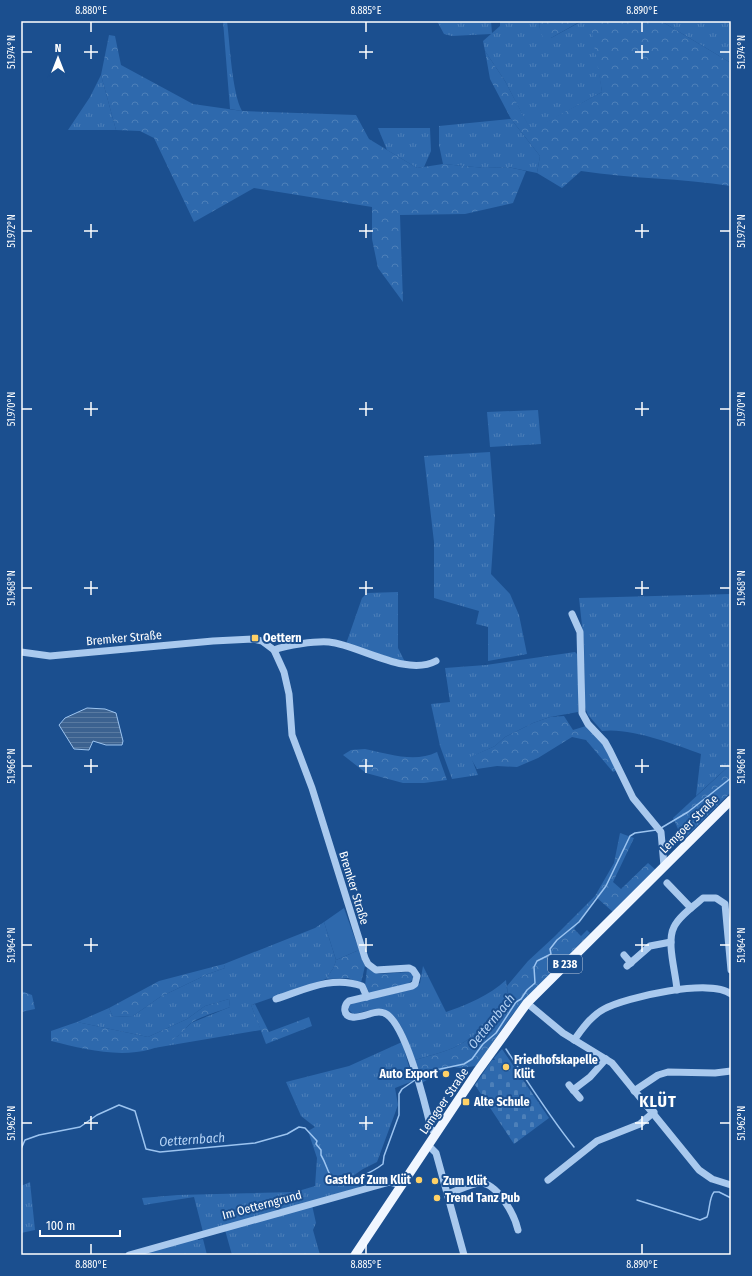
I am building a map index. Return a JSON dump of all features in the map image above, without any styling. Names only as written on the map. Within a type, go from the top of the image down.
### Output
[{"type":"main road","name":"Lemgoer Straße","points":[[355,1255],[496,1045],[527,1003],[731,800]]},
{"type":"street","name":"Lemgoer Straße","points":[[572,614],[580,632],[582,713],[584,718],[605,742],[632,798],[661,832],[664,866]]},
{"type":"street","name":"Bremker Straße","points":[[21,652],[50,656],[213,641],[253,639],[262,641],[274,650],[284,672],[289,694],[292,735],[312,788],[365,958],[368,964],[376,970],[409,968],[417,976],[415,984],[412,986],[348,1002],[345,1007],[346,1013],[352,1017],[380,1012],[390,1017],[400,1032],[416,1077],[431,1129],[436,1133]]},
{"type":"street","points":[[274,650],[330,642],[389,661],[406,664],[424,664],[436,661]]},
{"type":"street","points":[[667,883],[691,908]]},
{"type":"street","points":[[677,990],[671,942],[674,928],[691,908],[706,897],[716,898],[725,904],[731,970]]},
{"type":"street","points":[[624,955],[629,964],[650,946],[671,942]]},
{"type":"street","points":[[276,1000],[333,982],[349,982],[362,986],[367,997]]},
{"type":"street","points":[[574,1040],[589,1020],[603,1010],[625,1000],[677,990],[710,987],[730,991]]},
{"type":"street","points":[[527,1003],[554,1027],[612,1063],[634,1091],[654,1112],[699,1170],[712,1179],[731,1185]]},
{"type":"street","points":[[580,1098],[571,1088],[590,1077],[606,1059]]},
{"type":"street","points":[[634,1091],[658,1075],[668,1072],[715,1073],[731,1071]]},
{"type":"street","points":[[548,1180],[597,1141],[640,1124],[654,1112]]},
{"type":"street","points":[[428,1145],[436,1153],[464,1255]]},
{"type":"street","name":"Im Oetterngrund","points":[[129,1255],[372,1186],[390,1182],[401,1185]]},
{"type":"street","points":[[447,1194],[476,1184],[490,1186],[509,1208],[514,1216],[518,1230]]},
{"type":"green space","points":[[223,21],[227,21],[234,81],[242,111],[230,109]]},
{"type":"green space","points":[[437,21],[491,21],[492,33],[500,26],[500,21],[539,21],[540,29],[551,38],[582,21],[592,21],[602,92],[531,131],[505,81],[485,51],[483,41],[491,34],[452,36],[444,34]]},
{"type":"green space","points":[[539,21],[581,21],[551,38],[543,38]]},
{"type":"green space","points":[[590,21],[661,21],[731,63],[731,186],[694,181],[618,176],[581,171],[562,188],[537,173],[540,156],[511,119],[490,79],[485,51],[505,81],[531,130],[602,92]]},
{"type":"green space","points":[[661,21],[731,21],[731,63]]},
{"type":"green space","points":[[109,35],[115,36],[121,65],[193,104],[242,111],[356,115],[369,139],[417,168],[443,164],[485,168],[508,167],[526,171],[513,203],[465,214],[400,215],[403,302],[378,268],[372,239],[372,207],[254,188],[194,222],[154,138],[140,131],[116,130],[101,75]]},
{"type":"green space","points":[[101,75],[116,130],[68,130],[90,97]]},
{"type":"green space","points":[[511,119],[540,156],[537,173],[508,167],[485,168],[443,164],[439,145],[439,126]]},
{"type":"green space","points":[[378,128],[430,128],[431,151],[424,167],[417,168],[387,150]]},
{"type":"green space","points":[[538,410],[541,444],[490,447],[487,412]]},
{"type":"green space","points":[[490,452],[495,516],[491,574],[510,594],[519,615],[527,654],[488,661],[488,627],[476,624],[479,611],[434,598],[434,542],[424,456]]},
{"type":"green space","points":[[398,592],[398,648],[405,662],[346,644],[362,598],[367,593]]},
{"type":"green space","points":[[731,594],[731,764],[696,796],[701,754],[652,737],[613,730],[602,731],[588,715],[585,707],[584,644],[579,598]]},
{"type":"green space","points":[[575,652],[578,655],[578,712],[550,717],[533,723],[505,737],[495,746],[471,757],[478,775],[452,779],[440,746],[431,704],[450,702],[445,668],[486,665]]},
{"type":"green space","points":[[564,716],[573,730],[586,726],[603,740],[617,770],[613,772],[586,740],[572,737],[538,758],[517,767],[497,766],[477,769],[470,757],[495,746],[505,737],[533,723],[550,717]]},
{"type":"green space","points":[[365,749],[411,757],[420,757],[437,752],[447,780],[424,783],[403,783],[366,773],[343,755],[351,750]]},
{"type":"green space","points":[[731,764],[731,792],[683,840],[673,818]]},
{"type":"green space","points":[[620,833],[634,838],[613,882],[621,889],[648,863],[656,870],[613,912],[596,897],[574,929],[581,936],[587,930],[590,933],[512,1015],[476,1066],[460,1068],[450,1066],[420,1084],[415,1060],[453,1048],[469,1039],[484,1027],[508,999],[507,986],[528,961],[595,896],[614,863]]},
{"type":"green space","points":[[344,908],[359,950],[336,960],[324,922]]},
{"type":"green space","points":[[324,922],[336,960],[334,967],[326,979],[251,1005],[261,1030],[154,1048],[178,1036],[191,1023],[230,1007],[229,999],[205,1006],[187,1019],[148,1037],[77,1022],[109,1008],[113,1017],[133,1016],[160,997],[208,974],[225,968],[224,964],[315,928]]},
{"type":"green space","points":[[359,950],[365,966],[361,983],[348,978],[326,979],[334,967],[336,960]]},
{"type":"green space","points":[[224,964],[225,968],[208,974],[160,997],[133,1016],[113,1017],[109,1008],[159,981]]},
{"type":"green space","points":[[423,966],[446,1012],[478,999],[492,991],[506,980],[508,999],[497,1013],[469,1039],[453,1048],[415,1060],[399,1022],[388,1011],[375,1009],[353,1014],[349,1010],[349,1006],[353,1003],[410,990],[420,983]]},
{"type":"green space","points":[[367,968],[379,974],[409,972],[413,975],[413,979],[407,985],[370,993],[365,986]]},
{"type":"green space","points":[[21,991],[32,995],[35,1009],[21,1012]]},
{"type":"green space","points":[[229,999],[230,1007],[195,1021],[178,1036],[163,1045],[147,1050],[131,1053],[115,1053],[51,1041],[51,1031],[77,1022],[148,1037],[187,1019],[205,1006]]},
{"type":"green space","points":[[255,1004],[269,1032],[309,1017],[312,1026],[266,1044],[251,1005]]},
{"type":"green space","points":[[402,1042],[413,1081],[395,1088],[398,1105],[377,1162],[363,1169],[347,1180],[361,1187],[203,1232],[194,1197],[144,1205],[142,1198],[178,1195],[295,1192],[315,1186],[317,1158],[308,1131],[315,1127],[301,1116],[286,1082],[349,1066]]},
{"type":"green space","points":[[502,1049],[549,1118],[514,1144],[475,1085],[492,1060],[495,1060],[494,1058]]},
{"type":"green space","points":[[30,1182],[35,1230],[21,1233],[21,1186]]},
{"type":"green space","points":[[312,1205],[316,1223],[313,1230],[320,1255],[232,1255],[225,1230]]},
{"type":"green space","points":[[197,1237],[198,1240],[203,1239],[207,1255],[136,1255]]},
{"type":"shaded area","points":[[87,708],[105,709],[116,713],[123,741],[122,745],[106,745],[93,741],[89,750],[74,749],[59,725],[65,718]]},
{"type":"waterway","name":"Oetternbach","points":[[661,828],[688,812],[731,778]]},
{"type":"waterway","name":"Oetternbach","points":[[420,1077],[431,1071],[464,1064],[472,1059],[483,1044],[496,1033],[516,1002],[521,999],[527,990],[535,983],[534,967],[537,961],[551,954],[550,949],[557,940],[579,922],[606,886],[630,836],[635,833],[656,830]]},
{"type":"waterway","points":[[506,1049],[547,1111],[574,1147]]},
{"type":"waterway","name":"Oetternbach","points":[[21,1149],[25,1140],[39,1135],[80,1127],[97,1115],[119,1105],[135,1111],[146,1149],[160,1152],[255,1143],[287,1134],[299,1127],[305,1128],[317,1141],[316,1144],[321,1150],[321,1155],[329,1174],[335,1179],[346,1183],[383,1164],[384,1156],[399,1115],[399,1094],[402,1089],[415,1080]]},
{"type":"waterway","points":[[637,1200],[700,1220],[707,1217],[711,1197],[714,1192],[719,1192],[731,1198]]},
{"type":"place","name":"Oettern","points":[[255,638]]},
{"type":"place","name":"Friedhofskapelle Klüt","points":[[506,1067]]},
{"type":"place","name":"Auto Export","points":[[446,1074]]},
{"type":"place","name":"Alte Schule","points":[[466,1102]]},
{"type":"place","name":"Gasthof Zum Klüt","points":[[419,1180]]},
{"type":"place","name":"Zum Klüt","points":[[435,1181]]},
{"type":"place","name":"Trend Tanz Pub","points":[[437,1198]]},
{"type":"district","name":"KLÜT","points":[[658,1101]]}]
